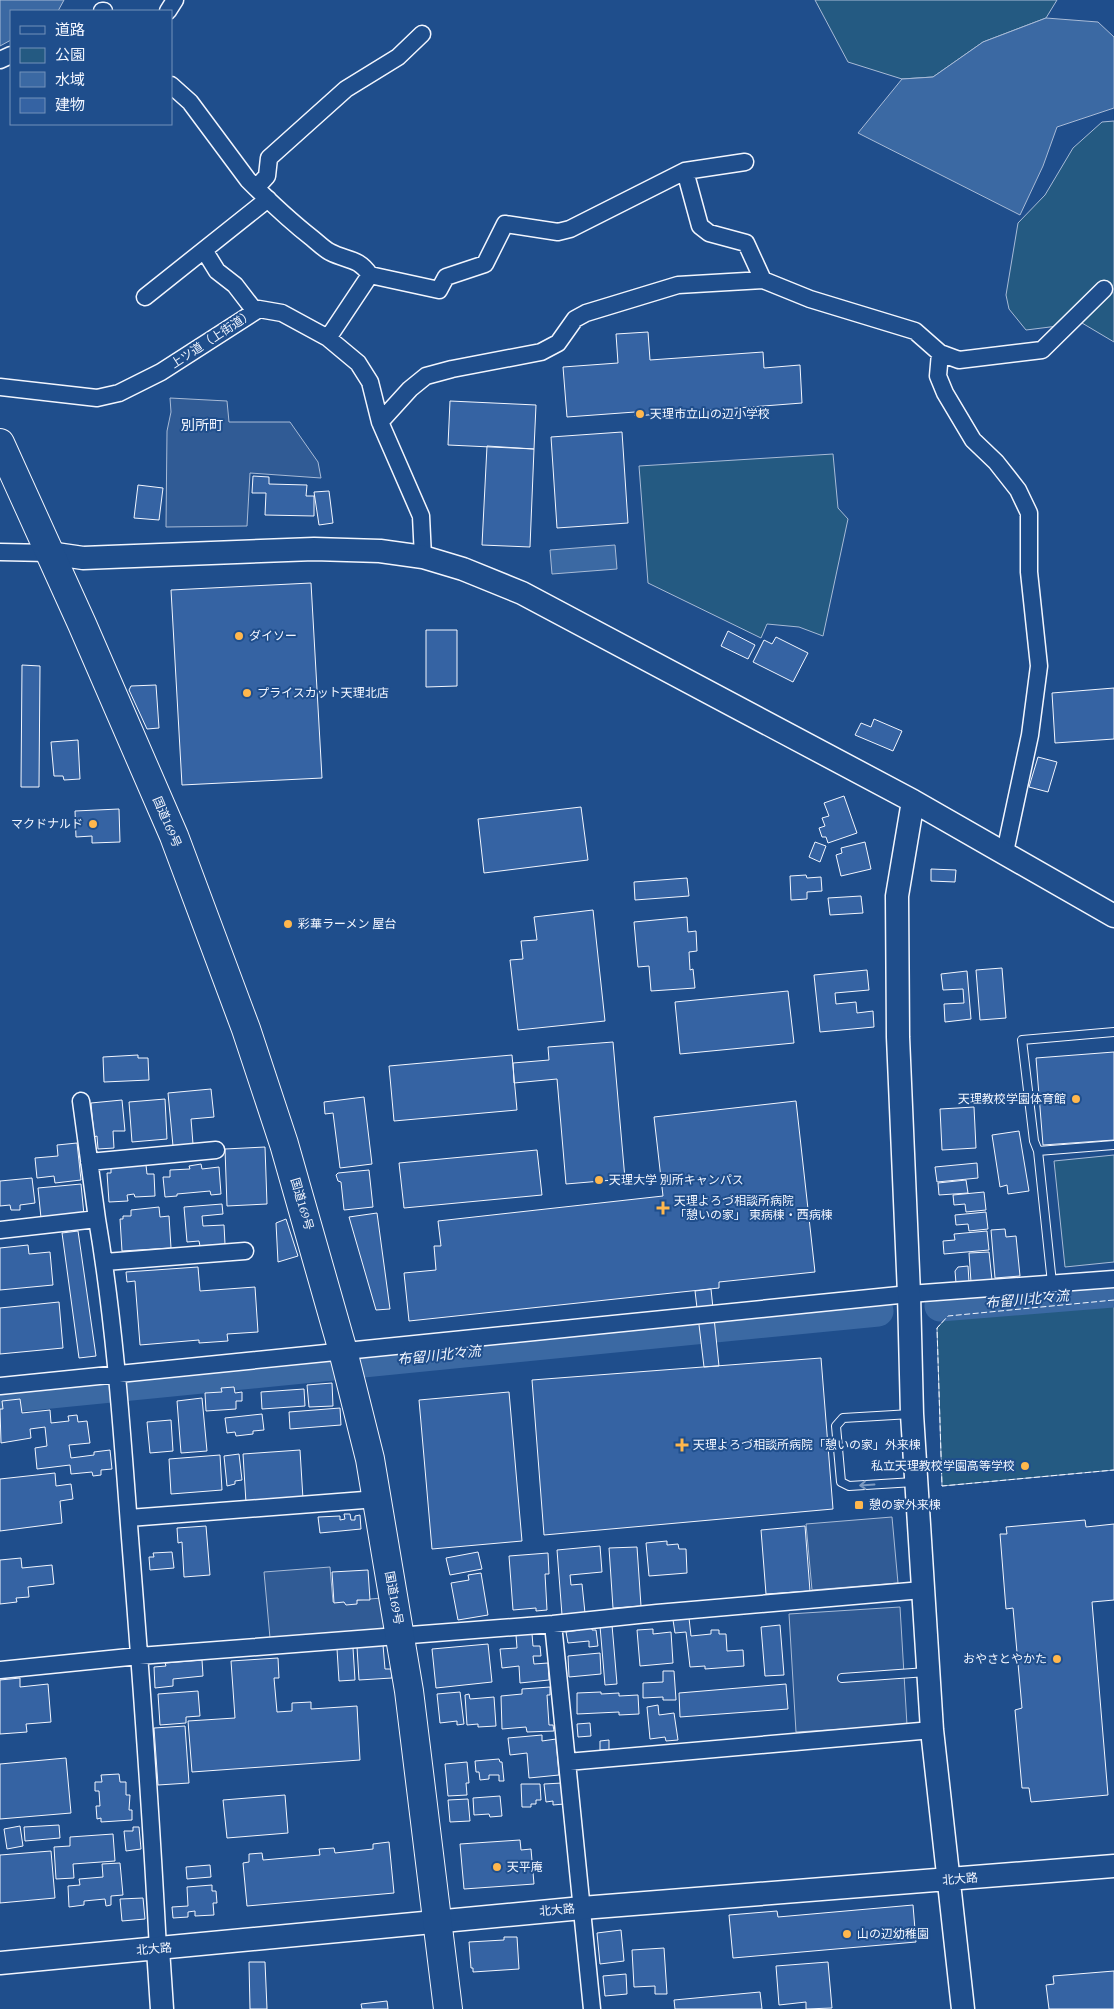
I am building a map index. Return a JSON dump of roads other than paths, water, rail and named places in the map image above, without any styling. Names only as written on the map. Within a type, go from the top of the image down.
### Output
[{"type":"highway","name":"国道169号","points":[[0,443],[174,836],[218,950],[284,1144],[345,1358],[370,1459],[409,1691],[448,2009]]},
{"type":"street","points":[[145,297],[204,250],[262,194],[269,158],[346,89],[398,57],[422,34]]},
{"type":"street","points":[[172,86],[190,102],[248,180],[293,224],[330,252],[351,258],[363,265],[370,275],[439,290],[446,277],[485,264],[505,224],[558,232],[570,229],[685,171],[745,162]]},
{"type":"street","points":[[685,171],[700,226],[709,233],[746,243],[763,280]]},
{"type":"street","points":[[204,250],[217,271],[235,285],[255,311]]},
{"type":"street","points":[[328,338],[370,275]]},
{"type":"street","points":[[380,422],[410,389],[426,376],[452,369],[542,352],[558,343],[575,319],[586,313],[678,285],[763,280],[810,299],[916,331],[940,353],[959,360],[1042,350],[1104,289]]},
{"type":"street","name":"上ツ道（上街道）","points":[[0,387],[97,398],[119,393],[161,372],[259,309],[282,313],[328,338],[358,363],[370,382],[380,422],[421,516],[424,557]]},
{"type":"street","points":[[940,353],[938,376],[945,393],[973,440],[996,462],[1018,490],[1029,513],[1029,572],[1039,666],[1030,735],[1005,852]]},
{"type":"street","points":[[0,552],[49,553],[83,558],[314,549],[380,551],[424,557],[463,569],[522,593],[914,801],[1114,916]]},
{"type":"street","points":[[914,801],[896,896],[898,1037],[910,1308],[912,1414],[932,1730],[963,2009]]},
{"type":"street","points":[[81,1101],[119,1381],[140,1656],[162,2009]]},
{"type":"street","points":[[89,1162],[216,1150]]},
{"type":"street","points":[[0,1230],[97,1219]]},
{"type":"street","points":[[104,1262],[245,1251]]},
{"type":"street","points":[[0,1386],[119,1381],[345,1358],[910,1308],[1052,1284],[1114,1279]]},
{"type":"street","points":[[129,1518],[377,1499]]},
{"type":"street","points":[[0,1670],[140,1656],[552,1624],[657,1612],[922,1590]]},
{"type":"street","points":[[552,1624],[592,2009]]},
{"type":"street","points":[[567,1762],[932,1730]]},
{"type":"street","name":"北大路","points":[[0,1962],[158,1949],[582,1908],[1114,1866]]},
{"type":"lane","points":[[1052,1284],[1038,1151],[1034,1141],[1022,1040],[1114,1032]]},
{"type":"lane","points":[[1038,1151],[1114,1145]]},
{"type":"lane","points":[[912,1414],[843,1418],[836,1426],[841,1482],[849,1486],[916,1482]]},
{"type":"lane","points":[[842,1678],[928,1672]]},
{"type":"water","points":[[0,0],[64,0],[59,10],[10,10],[10,41],[0,46]]},
{"type":"water","points":[[1046,18],[1098,22],[1114,37],[1114,108],[1057,127],[1043,166],[1020,215],[858,133],[902,79],[933,77],[983,42]]},
{"type":"water","points":[[615,545],[617,569],[552,574],[550,550]]},
{"type":"waterway","name":"布留川北々流","points":[[940,1306],[1114,1292]]},
{"type":"waterway","name":"布留川北々流","points":[[0,1398],[878,1311]]},
{"type":"place","name":"天理市立山の辺小学校","points":[[640,414]]},
{"type":"place","name":"ダイソー","points":[[239,636]]},
{"type":"place","name":"プライスカット天理北店","points":[[247,693]]},
{"type":"place","name":"マクドナルド","points":[[93,824]]},
{"type":"place","name":"彩華ラーメン 屋台","points":[[288,924]]},
{"type":"place","name":"天理教校学園体育館","points":[[1076,1099]]},
{"type":"place","name":"天理大学 別所キャンパス","points":[[599,1180]]},
{"type":"place","name":"天理よろづ相談所病院 「憩いの家」 東病棟・西病棟","points":[[663,1208]]},
{"type":"place","name":"天理よろづ相談所病院「憩いの家」外来棟","points":[[682,1445]]},
{"type":"place","name":"私立天理教校学園高等学校","points":[[1025,1466]]},
{"type":"place","name":"憩の家外来棟","points":[[859,1505]]},
{"type":"place","name":"おやさとやかた","points":[[1057,1659]]},
{"type":"place","name":"天平庵","points":[[497,1867]]},
{"type":"place","name":"山の辺幼稚園","points":[[847,1934]]},
{"type":"district","name":"別所町","points":[[202,425]]}]
